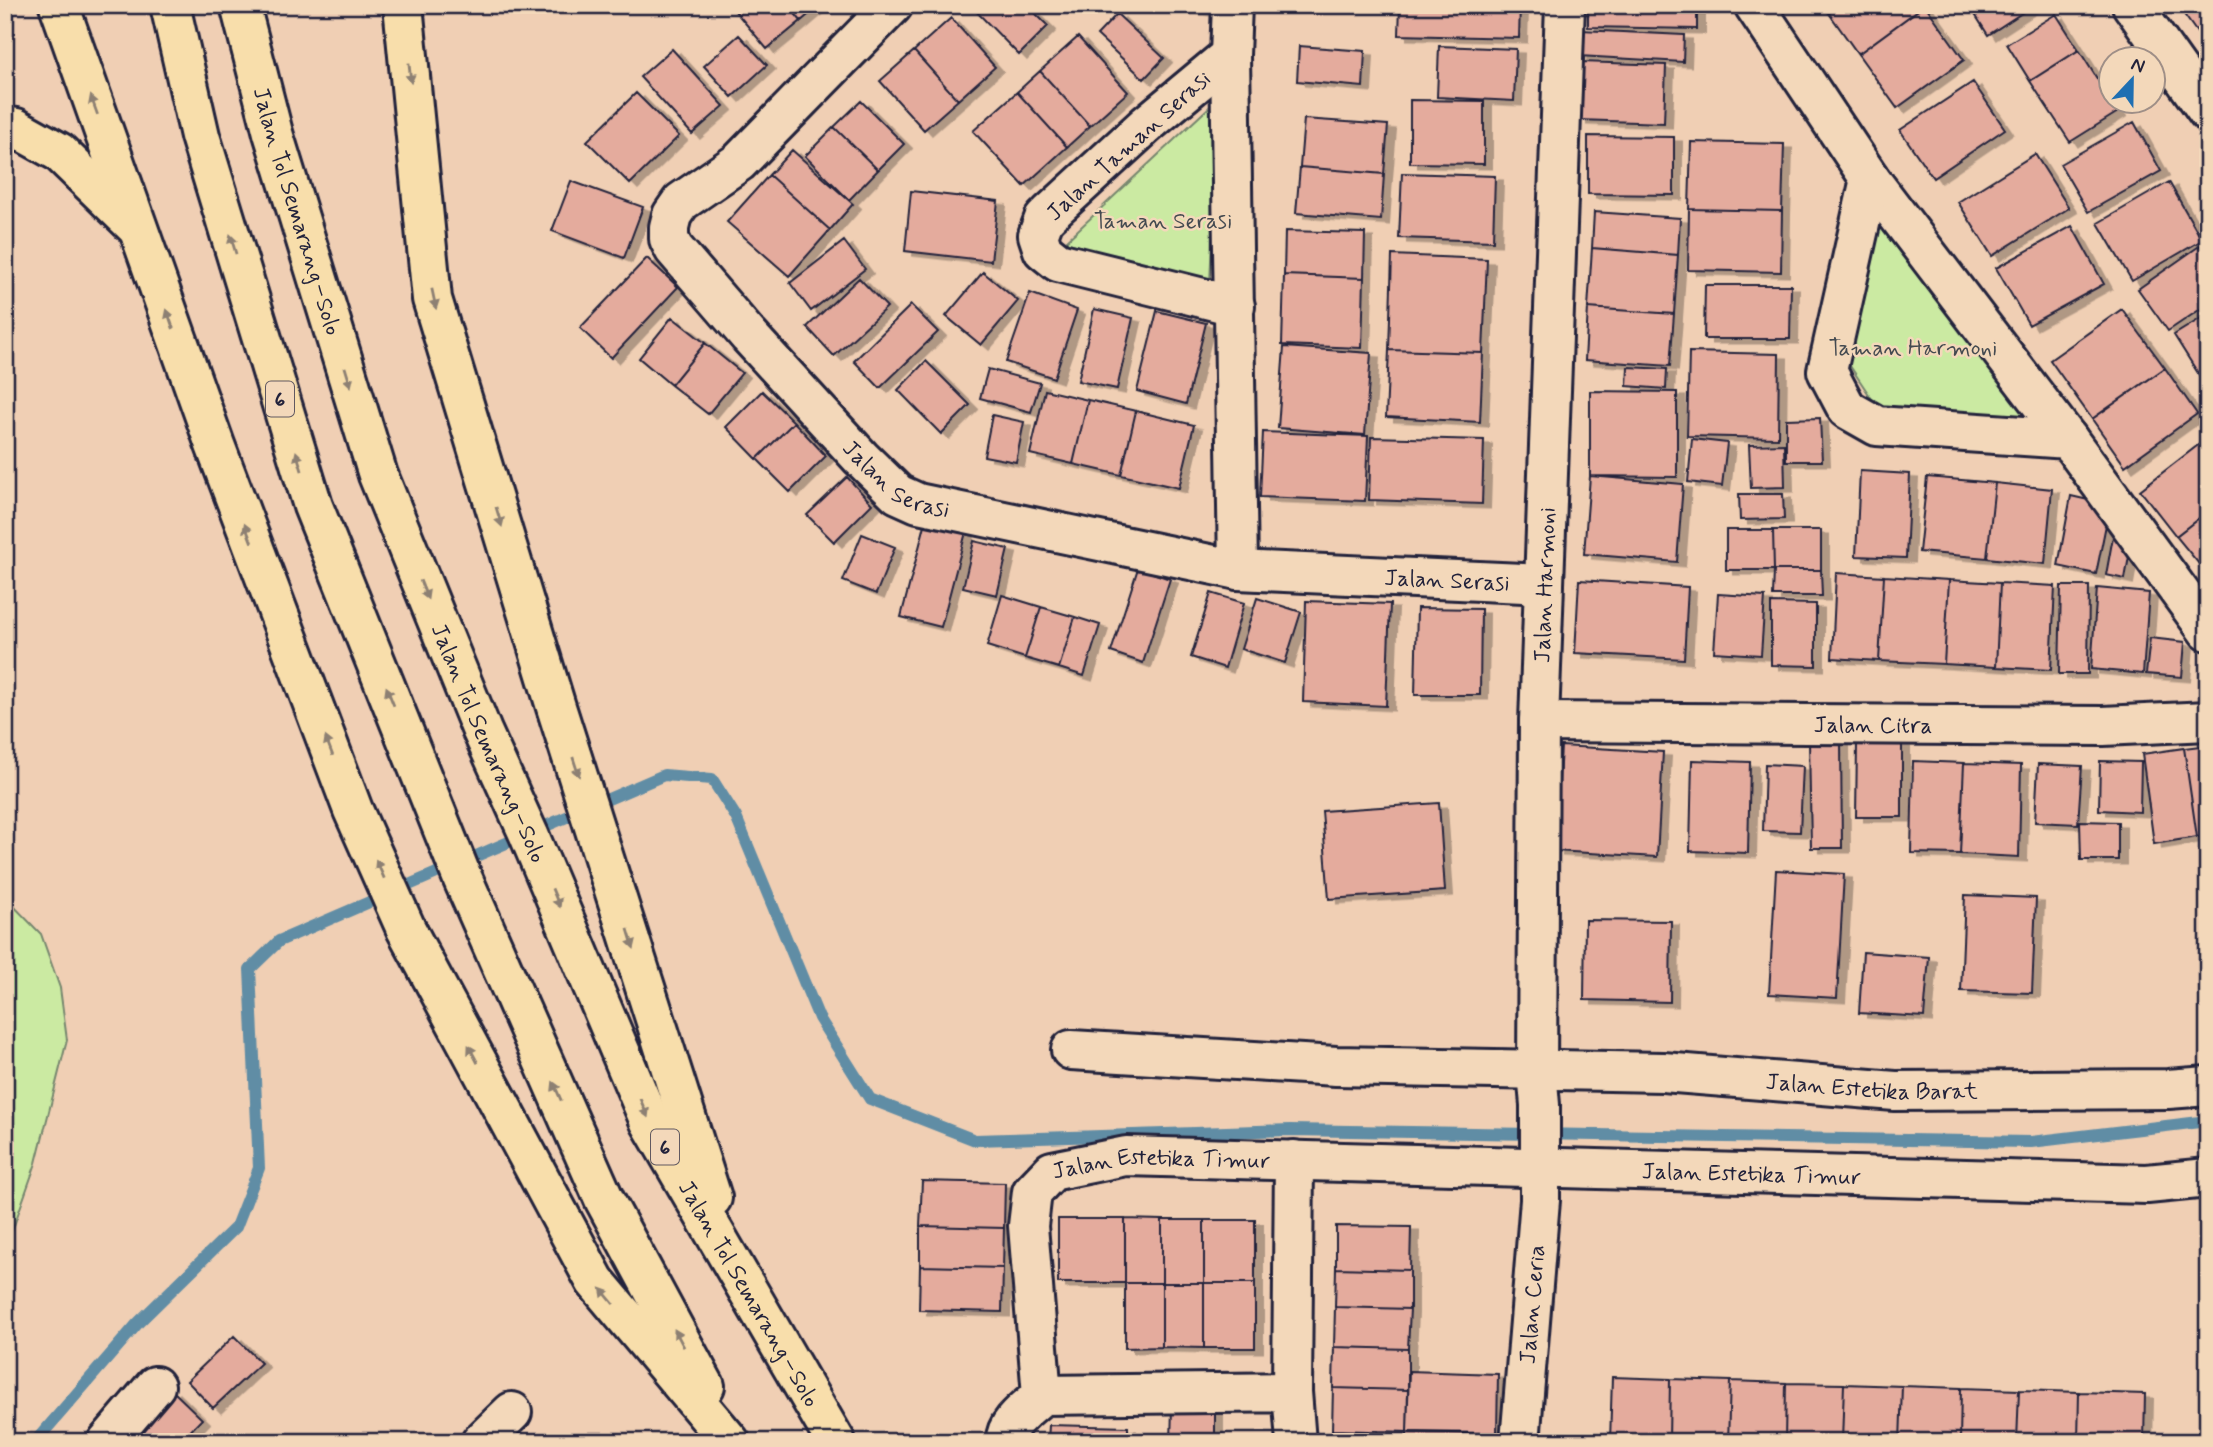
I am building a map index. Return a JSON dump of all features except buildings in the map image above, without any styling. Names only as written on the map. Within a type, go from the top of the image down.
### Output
[{"type":"highway","points":[[59,5],[215,445],[353,810],[406,929],[595,1281],[732,1442]]},
{"type":"highway","name":"6","points":[[170,5],[200,136],[313,506],[463,877],[605,1200],[732,1442]]},
{"type":"highway","name":"Jalan Tol Semarang–Solo","points":[[240,5],[274,133],[377,475],[482,731],[529,835],[650,1122],[836,1442]]},
{"type":"highway","points":[[403,5],[432,299],[556,707],[734,1266]]},
{"type":"highway","points":[[5,126],[16,128],[59,152],[139,229]]},
{"type":"street","name":"Jalan Serasi","points":[[893,5],[739,162],[681,202],[672,215],[669,239],[674,249],[749,336],[860,458],[898,494],[918,503],[1238,570],[1544,584]]},
{"type":"street","name":"Jalan Taman Serasi","points":[[1232,5],[1230,55],[1238,570]]},
{"type":"street","name":"Jalan Harmoni","points":[[1539,1162],[1539,722],[1565,5]]},
{"type":"street","points":[[1754,5],[1870,179],[2068,439],[2208,631]]},
{"type":"street","points":[[2132,5],[2208,111]]},
{"type":"street","name":"Jalan Taman Serasi","points":[[1230,55],[1147,124],[1050,213],[1044,219],[1038,235],[1042,250],[1058,262],[1235,306]]},
{"type":"street","points":[[1870,179],[1826,371],[1847,410],[1877,426],[2068,439]]},
{"type":"street","name":"Jalan Citra","points":[[1539,722],[2103,726],[2208,721]]},
{"type":"street","name":"Jalan Estetika Barat","points":[[1071,1050],[1538,1081],[1663,1072],[1895,1091],[2168,1089],[2208,1086]]},
{"type":"street","name":"Jalan Estetika Timur","points":[[1042,1395],[1028,1226],[1032,1192],[1052,1171],[1126,1156],[1539,1162],[2147,1184],[2208,1178]]},
{"type":"street","name":"Jalan Estetika Timur","points":[[1294,1160],[1292,1392],[1296,1442]]},
{"type":"street","name":"Jalan Ceria","points":[[1520,1442],[1540,1200],[1539,1162]]},
{"type":"street","points":[[107,1442],[155,1385]]},
{"type":"street","points":[[1006,1442],[1005,1433],[1010,1426],[1042,1395],[1292,1392]]},
{"type":"street","points":[[481,1442],[512,1412]]},
{"type":"green space","name":"Taman Serasi","points":[[1218,99],[1210,284],[1065,242]]},
{"type":"green space","name":"Taman Harmoni","points":[[1870,180],[2047,429],[1884,417],[1848,363]]},
{"type":"green space","points":[[5,897],[41,934],[60,988],[67,1040],[36,1163],[5,1251]]},
{"type":"waterway","points":[[35,1442],[138,1323],[236,1227],[259,1168],[250,969],[279,941],[664,775],[712,779],[736,817],[819,1018],[870,1099],[975,1140],[1290,1130],[2031,1142],[2208,1121]]}]
